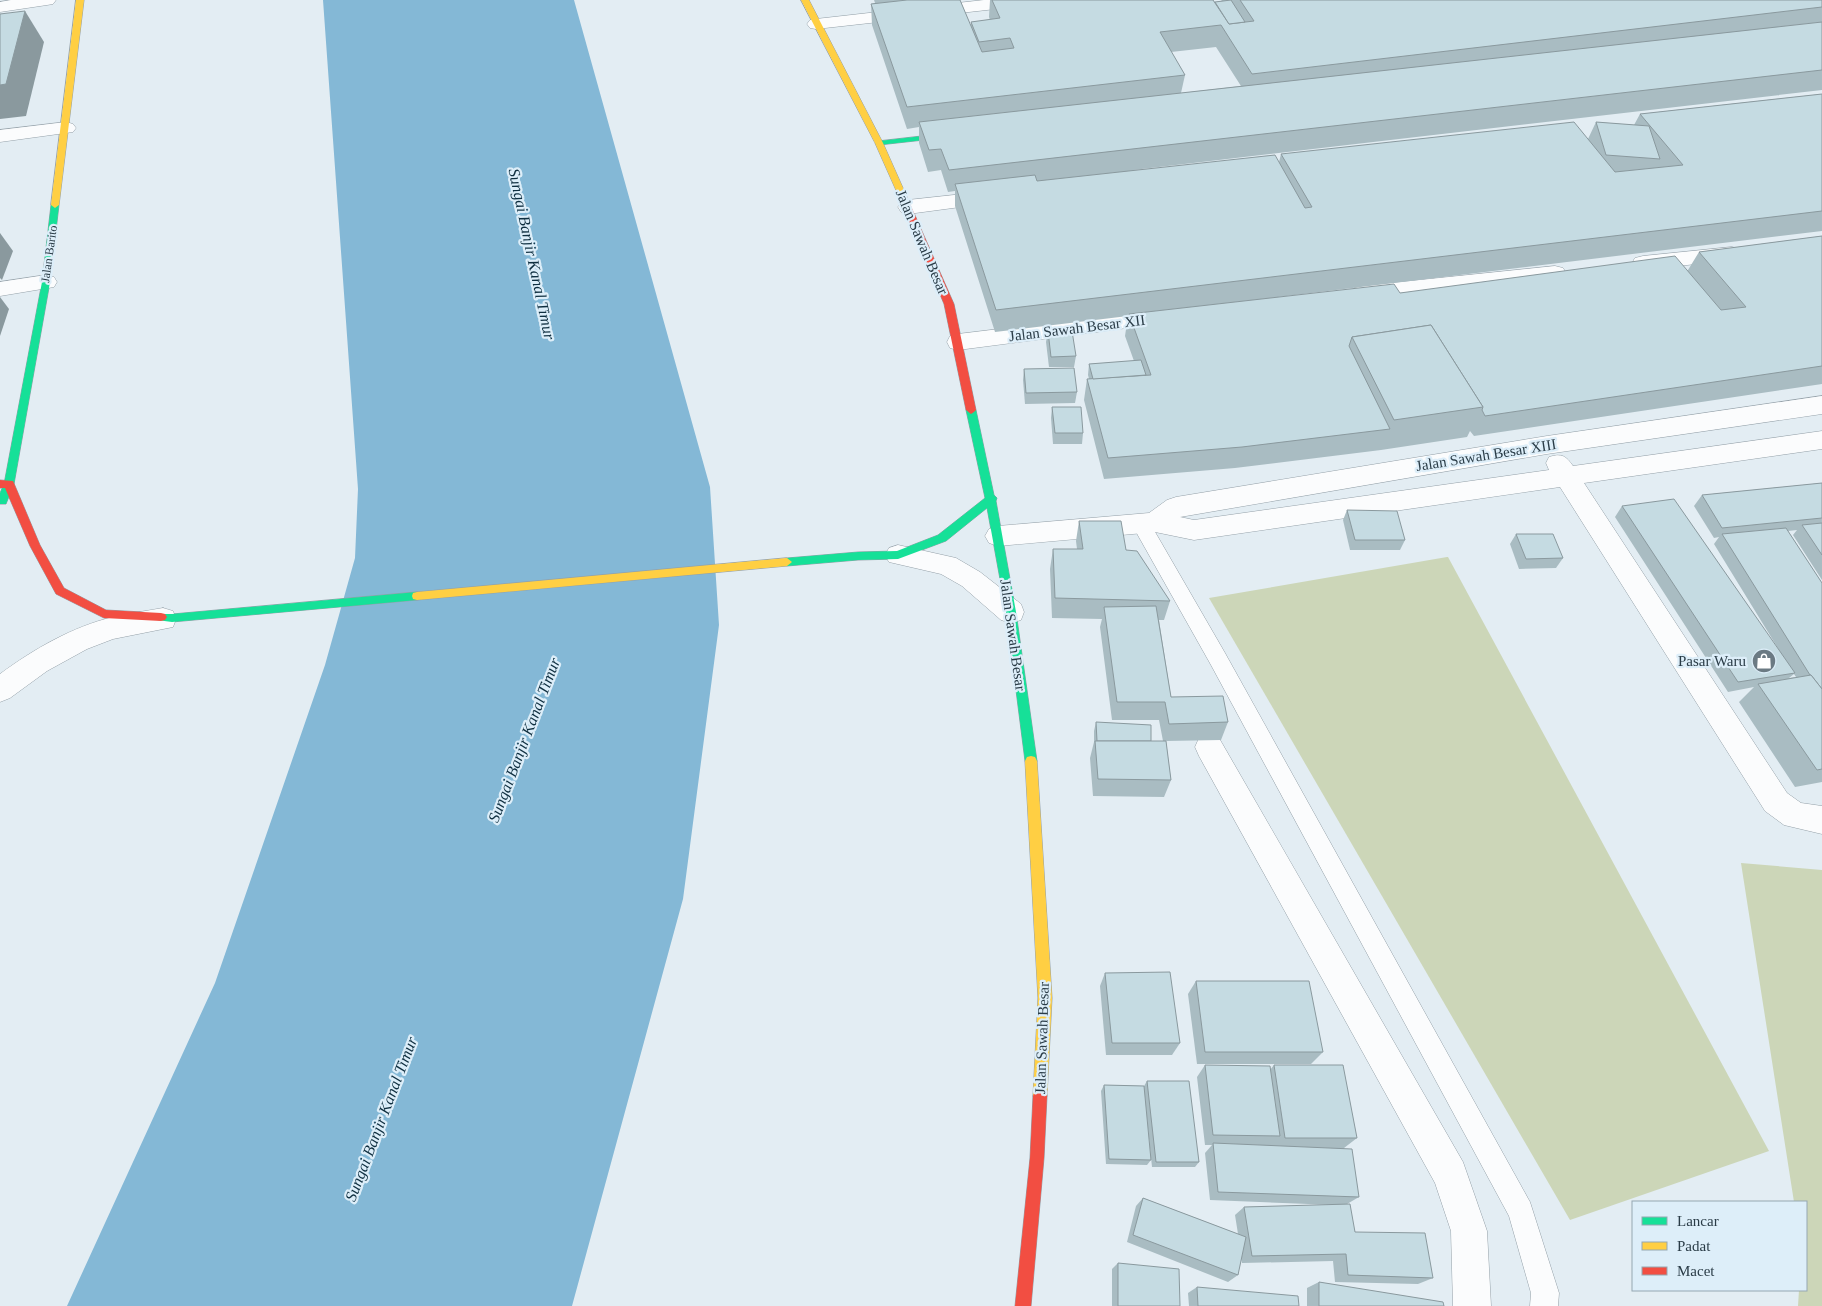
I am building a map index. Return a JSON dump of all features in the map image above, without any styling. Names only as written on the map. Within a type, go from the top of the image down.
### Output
[{"type":"street","points":[[0,7],[47,0]]},
{"type":"street","name":"Jalan Barito","points":[[0,505],[46,282],[80,0]]},
{"type":"street","name":"Jalan Sawah Besar","points":[[805,0],[879,143],[949,304],[992,498],[1011,612],[1033,779],[1045,998],[1037,1158],[1023,1306]]},
{"type":"street","points":[[816,24],[1032,0]]},
{"type":"street","points":[[0,136],[66,128]]},
{"type":"street","points":[[879,143],[969,132]]},
{"type":"street","points":[[908,207],[1014,194]]},
{"type":"street","points":[[1626,265],[1753,252]]},
{"type":"street","points":[[1341,295],[1578,270]]},
{"type":"street","points":[[0,288],[46,282]]},
{"type":"street","name":"Jalan Sawah Besar XII","points":[[958,342],[1184,314]]},
{"type":"street","name":"Jalan Sawah Besar XIII","points":[[1147,522],[1176,507],[1547,444],[1822,405]]},
{"type":"street","name":"Jalan Sawah Besar XIII","points":[[998,536],[1147,522],[1194,530],[1568,478],[1822,440]]},
{"type":"street","points":[[1547,444],[1776,802],[1795,815],[1822,820]]},
{"type":"street","points":[[5,484],[35,546],[60,591],[104,614],[172,618]]},
{"type":"street","points":[[898,555],[942,538],[992,498]]},
{"type":"street","points":[[0,690],[23,672],[58,650],[108,630],[172,618],[858,556],[898,555],[947,565],[971,579],[1011,612]]},
{"type":"street","points":[[1209,747],[1450,1175],[1469,1232],[1472,1306]]},
{"type":"lane","points":[[1147,522],[1218,659],[1521,1211],[1544,1293],[1544,1306]]},
{"type":"green space","points":[[1448,557],[1769,1151],[1570,1220],[1209,598]]},
{"type":"green space","points":[[1741,863],[1822,870],[1822,1306],[1798,1306],[1799,1291],[1807,1291],[1807,1201],[1794,1201]]},
{"type":"water","name":"Sungai Banjir Kanal Timur","points":[[323,0],[574,0],[710,487],[719,625],[683,899],[572,1306],[67,1306],[215,983],[325,665],[355,558],[358,489]]},
{"type":"building","points":[[907,0],[960,0],[982,52],[1014,48],[1010,38],[979,42],[971,22],[1000,18],[992,0],[1213,0],[1229,24],[1254,21],[1240,0],[1822,0],[1822,7],[1252,74],[1221,25],[1160,32],[1185,75],[907,107],[871,4]]},
{"type":"building","points":[[1231,0],[1245,22],[1229,24],[1215,2]]},
{"type":"building","points":[[25,11],[6,84],[0,85],[0,14]]},
{"type":"building","points":[[1822,22],[1822,70],[949,170],[941,149],[929,150],[919,122]]},
{"type":"building","points":[[1822,94],[1822,211],[996,310],[955,184],[1035,175],[1037,181],[1275,155],[1305,208],[1312,207],[1281,154],[1574,122],[1615,172],[1683,165],[1640,114]]},
{"type":"building","points":[[1596,122],[1649,126],[1660,159],[1606,155]]},
{"type":"building","points":[[1822,236],[1822,366],[1485,416],[1482,410],[1483,407],[1431,325],[1352,337],[1349,346],[1390,429],[1242,447],[1108,458],[1087,379],[1151,375],[1129,314],[1394,284],[1400,293],[1675,256],[1721,310],[1746,307],[1699,252]]},
{"type":"building","points":[[1431,325],[1483,407],[1394,420],[1352,337]]},
{"type":"building","points":[[1048,331],[1072,331],[1076,356],[1051,357]]},
{"type":"building","points":[[1141,360],[1146,375],[1093,379],[1089,364]]},
{"type":"building","points":[[1074,368],[1077,392],[1026,393],[1024,369]]},
{"type":"building","points":[[1052,407],[1081,407],[1083,433],[1055,433]]},
{"type":"building","points":[[1822,483],[1822,518],[1722,528],[1702,495]]},
{"type":"building","points":[[1674,499],[1795,673],[1738,682],[1622,506]]},
{"type":"building","points":[[1347,510],[1397,511],[1405,540],[1355,540]]},
{"type":"building","points":[[1079,521],[1121,521],[1126,550],[1137,551],[1170,601],[1055,598],[1053,549],[1083,549]]},
{"type":"building","points":[[1822,523],[1822,555],[1802,525]]},
{"type":"building","points":[[1786,528],[1822,583],[1822,689],[1810,675],[1722,534]]},
{"type":"building","points":[[1516,534],[1553,534],[1563,558],[1526,559]]},
{"type":"building","points":[[1156,606],[1171,697],[1223,696],[1228,722],[1169,724],[1165,702],[1117,702],[1104,607]]},
{"type":"building","points":[[1811,675],[1822,689],[1822,769],[1817,770],[1758,684]]},
{"type":"building","points":[[1096,722],[1151,725],[1151,741],[1097,741]]},
{"type":"building","points":[[1095,741],[1166,741],[1171,780],[1098,779]]},
{"type":"building","points":[[1170,972],[1180,1043],[1112,1043],[1105,973]]},
{"type":"building","points":[[1196,981],[1309,981],[1323,1052],[1205,1052]]},
{"type":"building","points":[[1205,1065],[1270,1066],[1280,1136],[1213,1135]]},
{"type":"building","points":[[1274,1065],[1343,1065],[1357,1138],[1285,1138]]},
{"type":"building","points":[[1147,1081],[1189,1081],[1199,1162],[1156,1162]]},
{"type":"building","points":[[1104,1085],[1144,1086],[1151,1160],[1109,1159]]},
{"type":"building","points":[[1213,1143],[1352,1149],[1359,1197],[1218,1192]]},
{"type":"building","points":[[1143,1198],[1246,1237],[1238,1275],[1133,1235]]},
{"type":"building","points":[[1350,1204],[1355,1232],[1425,1233],[1433,1278],[1348,1275],[1346,1254],[1252,1256],[1244,1207]]},
{"type":"building","points":[[1118,1263],[1179,1269],[1180,1306],[1118,1306]]},
{"type":"building","points":[[1319,1282],[1443,1302],[1444,1306],[1319,1306]]},
{"type":"building","points":[[1197,1287],[1298,1296],[1299,1306],[1198,1306]]},
{"type":"traffic: fast","points":[[879,143],[957,134]]},
{"type":"traffic: fast","points":[[2,501],[9,484],[46,282],[55,205]]},
{"type":"traffic: fast","points":[[971,410],[998,536],[1011,612],[1031,761]]},
{"type":"traffic: fast","points":[[787,562],[858,556],[898,555],[942,538],[992,498]]},
{"type":"traffic: fast","points":[[161,617],[172,618],[417,596]]},
{"type":"traffic: slow","points":[[55,205],[80,0]]},
{"type":"traffic: slow","points":[[805,0],[879,143],[903,197]]},
{"type":"traffic: slow","points":[[417,596],[787,562]]},
{"type":"traffic: slow","points":[[1031,761],[1045,998],[1040,1096]]},
{"type":"traffic: jam","points":[[903,197],[949,304],[971,410]]},
{"type":"traffic: jam","points":[[0,484],[9,484],[35,546],[60,591],[104,614],[161,617]]},
{"type":"traffic: jam","points":[[1023,1306],[1037,1158],[1040,1096]]},
{"type":"place","name":"Pasar Waru","points":[[1764,661]]}]
